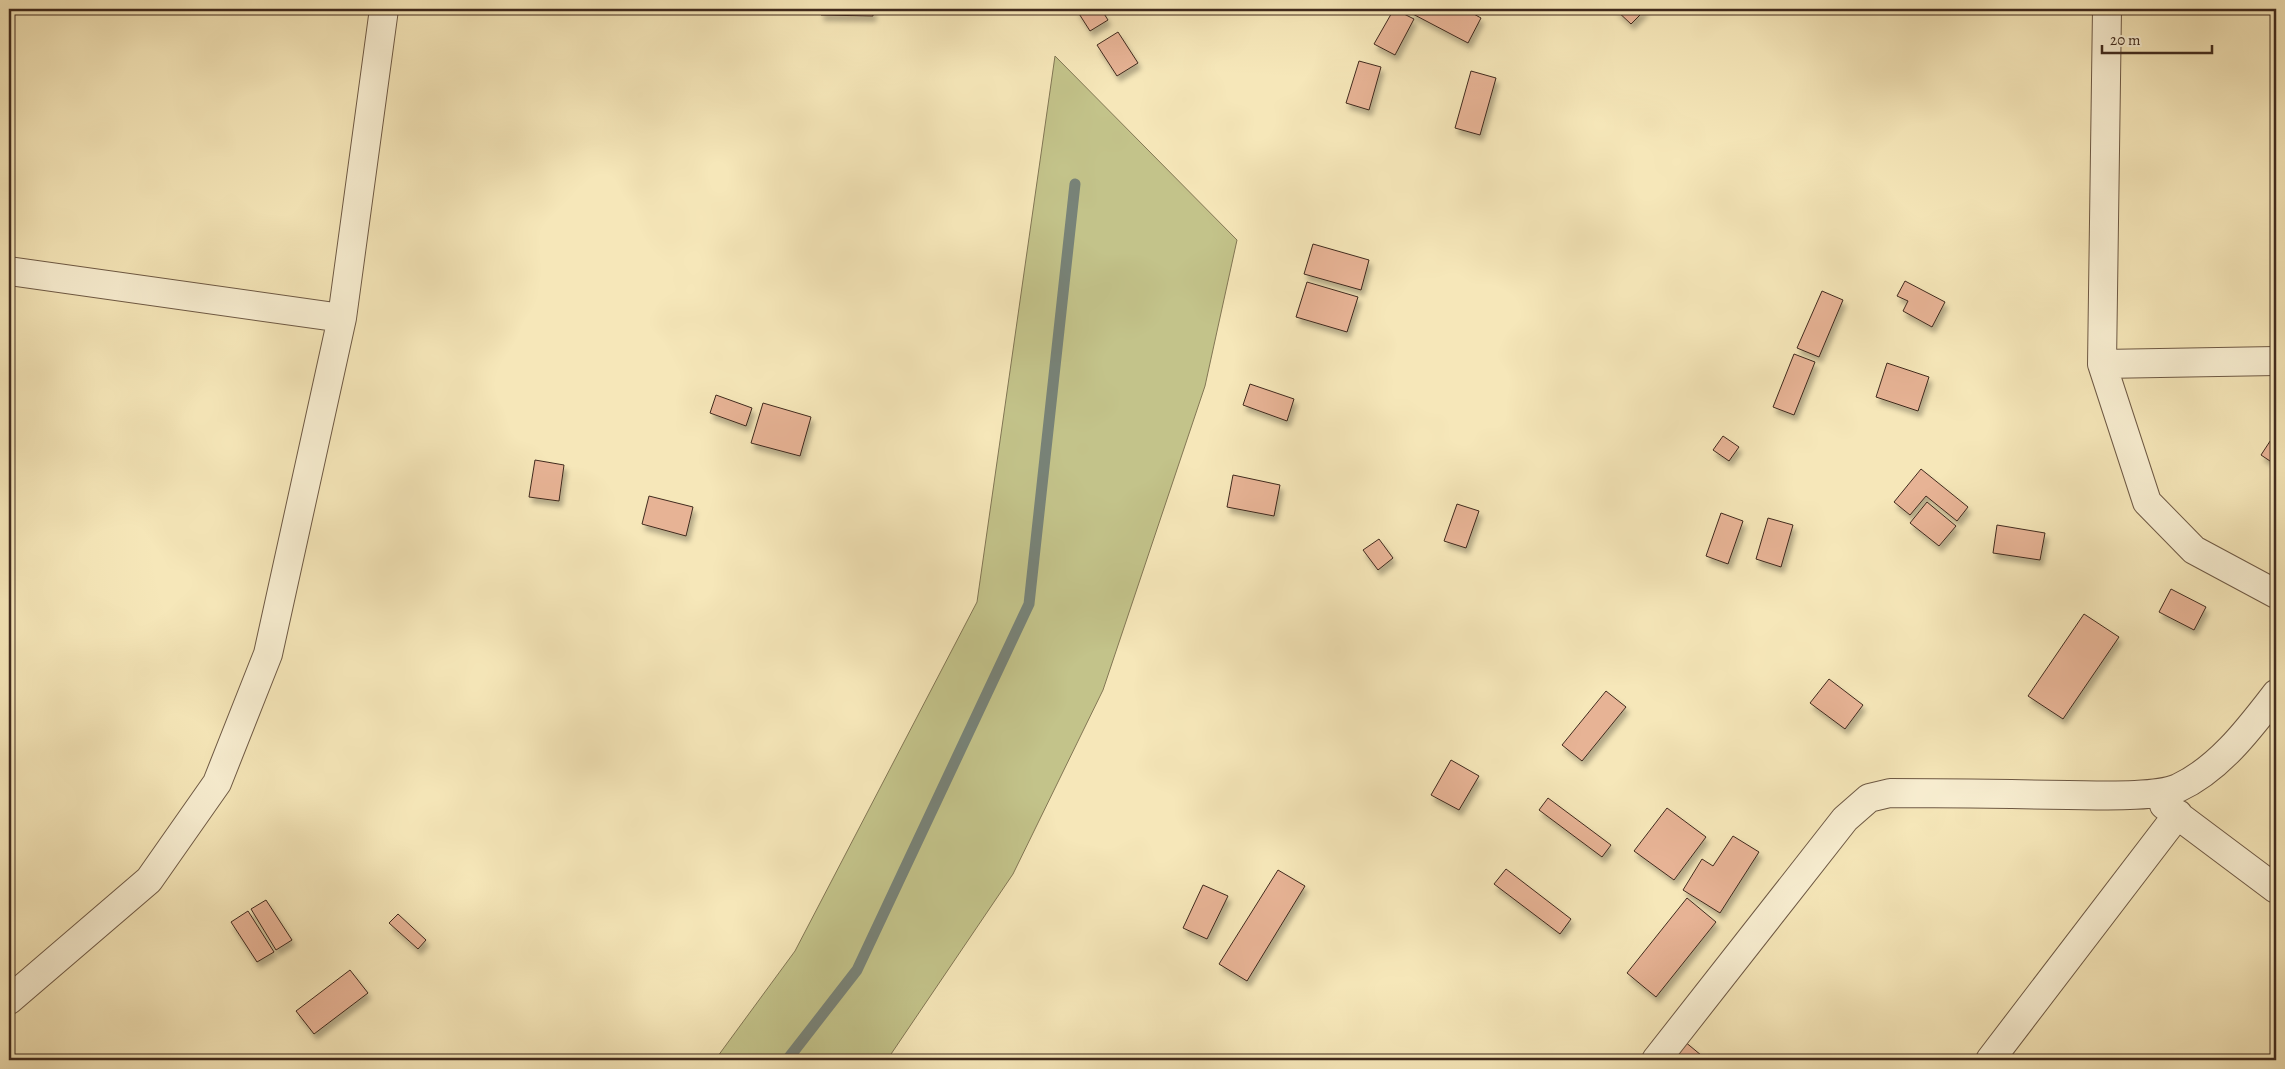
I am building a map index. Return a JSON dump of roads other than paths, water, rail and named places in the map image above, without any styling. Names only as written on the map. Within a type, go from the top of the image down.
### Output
[{"type":"street","points":[[9,1000],[150,880],[217,783],[268,654],[342,318],[384,9]]},
{"type":"street","points":[[2108,9],[2102,364],[2147,502],[2194,550],[2276,594]]},
{"type":"street","points":[[9,271],[342,318]]},
{"type":"street","points":[[2102,364],[2276,361]]},
{"type":"street","points":[[1656,1060],[1845,819],[1869,798],[1890,792],[2103,795],[2146,794],[2177,788],[2218,761],[2276,694]]},
{"type":"street","points":[[2146,794],[2178,814],[2276,889]]},
{"type":"street","points":[[1990,1060],[2178,814]]},
{"type":"waterway","points":[[787,1060],[857,970],[1029,604],[1075,184]]}]
